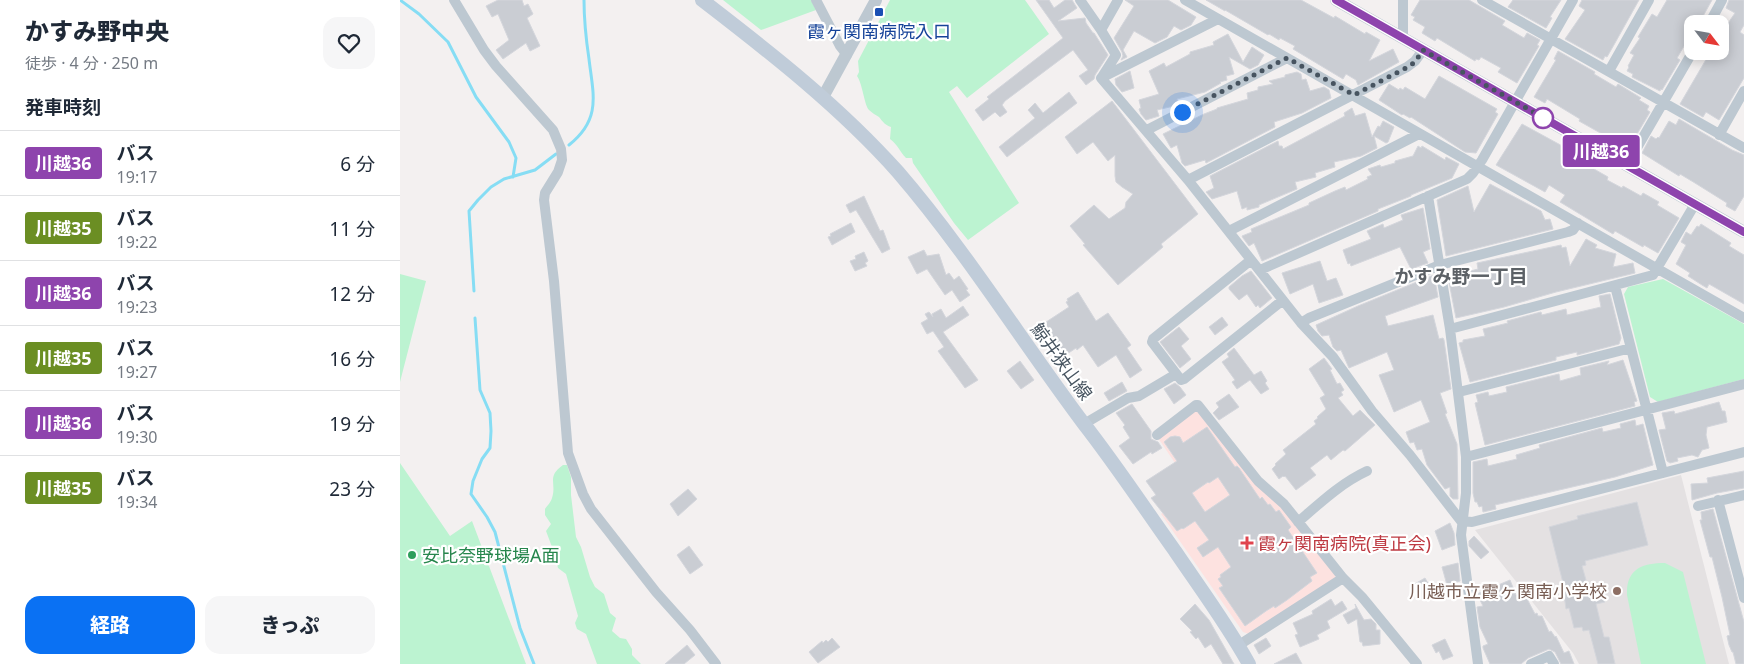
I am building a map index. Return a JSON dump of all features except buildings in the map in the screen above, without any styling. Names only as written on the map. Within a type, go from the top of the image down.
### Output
[{"type":"main road","name":"鯨井狭山線","points":[[702,0],[772,54],[823,97],[862,134],[897,172],[965,256],[1215,609],[1249,664]]},
{"type":"street","points":[[454,0],[484,50],[496,66],[554,130],[561,149],[562,160],[558,172],[545,193],[544,200],[554,281],[568,453],[577,478],[591,509],[656,592],[690,630],[716,664]]},
{"type":"street","points":[[816,0],[840,46],[847,55]]},
{"type":"street","points":[[823,97],[876,0]]},
{"type":"street","points":[[1080,0],[1116,54],[1101,78]]},
{"type":"street","points":[[1101,30],[1118,0]]},
{"type":"street","points":[[1185,0],[1744,318]]},
{"type":"street","points":[[1336,0],[1744,232]]},
{"type":"street","points":[[1403,0],[1403,38]]},
{"type":"street","points":[[1482,0],[1497,4],[1551,38],[1744,148]]},
{"type":"street","points":[[1260,270],[1466,179],[1478,166],[1573,0]]},
{"type":"street","points":[[1609,71],[1649,0]]},
{"type":"street","points":[[1714,15],[1722,0]]},
{"type":"street","points":[[1101,78],[1218,19]]},
{"type":"street","points":[[1188,180],[1408,67],[1415,62],[1423,50]]},
{"type":"street","points":[[1147,130],[1287,58]]},
{"type":"street","points":[[1627,165],[1688,60]]},
{"type":"street","points":[[1101,78],[1188,180],[1301,323],[1333,357],[1372,411],[1410,455],[1461,521],[1472,522],[1744,452]]},
{"type":"street","points":[[1719,135],[1744,91]]},
{"type":"street","points":[[1229,231],[1418,134]]},
{"type":"street","points":[[1428,196],[1450,328],[1466,457],[1467,486],[1461,521],[1462,553],[1478,664]]},
{"type":"street","points":[[1450,328],[1653,275],[1695,204]]},
{"type":"street","points":[[1301,323],[1309,318],[1440,265],[1568,232],[1573,230],[1578,224]]},
{"type":"street","points":[[1251,260],[1152,339],[1152,342],[1176,374],[1181,380],[1184,379],[1283,300]]},
{"type":"street","points":[[1615,286],[1663,473]]},
{"type":"street","points":[[1459,392],[1631,348]]},
{"type":"street","points":[[1084,424],[1128,398],[1139,396],[1176,374]]},
{"type":"street","points":[[1466,457],[1744,384]]},
{"type":"street","points":[[1157,435],[1198,405],[1258,481],[1276,496],[1417,664]]},
{"type":"street","points":[[1298,522],[1337,489],[1352,478],[1367,471]]},
{"type":"street","points":[[1698,506],[1744,494]]},
{"type":"street","points":[[1718,500],[1744,598]]},
{"type":"street","points":[[1238,645],[1343,578]]},
{"type":"street","points":[[1531,664],[1551,656],[1554,664]]},
{"type":"shaded area","name":"霞ヶ関南病院(真正会)","points":[[1194,410],[1199,410],[1336,572],[1335,578],[1249,634],[1243,632],[1161,514],[1194,491],[1158,438]]},
{"type":"shaded area","name":"川越市立霞ヶ関南小学校","points":[[1681,475],[1729,664],[1579,664],[1573,653],[1475,530]]},
{"type":"green space","points":[[723,0],[811,0],[816,10],[761,30]]},
{"type":"green space","points":[[890,0],[1025,0],[1049,34],[967,98],[957,86],[949,92],[1019,203],[968,240],[954,223],[913,163],[912,158],[906,158],[890,139],[891,127],[869,110],[857,76],[859,72],[858,61]]},
{"type":"green space","points":[[400,274],[426,281],[400,382]]},
{"type":"green space","points":[[1663,279],[1744,324],[1744,379],[1658,402],[1650,397],[1624,294],[1628,287]]},
{"type":"green space","points":[[400,463],[450,536],[472,521],[526,664],[400,664]]},
{"type":"green space","points":[[563,465],[567,465],[571,477],[576,537],[590,577],[595,587],[604,594],[610,613],[616,618],[612,631],[620,638],[626,639],[632,649],[632,655],[641,664],[597,664],[586,634],[577,629],[575,623],[578,616],[566,574],[558,568],[546,531],[551,524],[545,515],[545,509],[552,498],[553,477]]},
{"type":"green space","points":[[1665,563],[1683,572],[1706,664],[1641,664],[1627,595],[1627,586],[1629,579],[1637,569],[1649,564]]},
{"type":"waterway","points":[[400,0],[419,14],[448,42],[476,97],[509,142],[516,158],[513,177]]},
{"type":"waterway","points":[[569,145],[587,126],[593,105],[585,30],[584,0]]},
{"type":"waterway","points":[[474,291],[469,211],[491,187],[504,179],[535,170],[556,154]]},
{"type":"waterway","points":[[475,318],[480,390],[490,413],[491,431],[490,448],[482,459],[473,481],[471,494],[495,532],[520,628],[534,664]]},
{"type":"bus line","name":"川越36","points":[[1336,0],[1744,232]]},
{"type":"place","name":"霞ヶ関南病院入口","points":[[879,12]]},
{"type":"place","name":"霞ヶ関南病院(真正会)","points":[[1247,543]]},
{"type":"place","name":"安比奈野球場A面","points":[[412,555]]},
{"type":"place","name":"川越市立霞ヶ関南小学校","points":[[1617,591]]},
{"type":"district","name":"かすみ野一丁目","points":[[1461,276]]},
{"type":"route","points":[[1182,112],[1287,58],[1354,95],[1408,67],[1415,62],[1423,50],[1543,118]]}]
